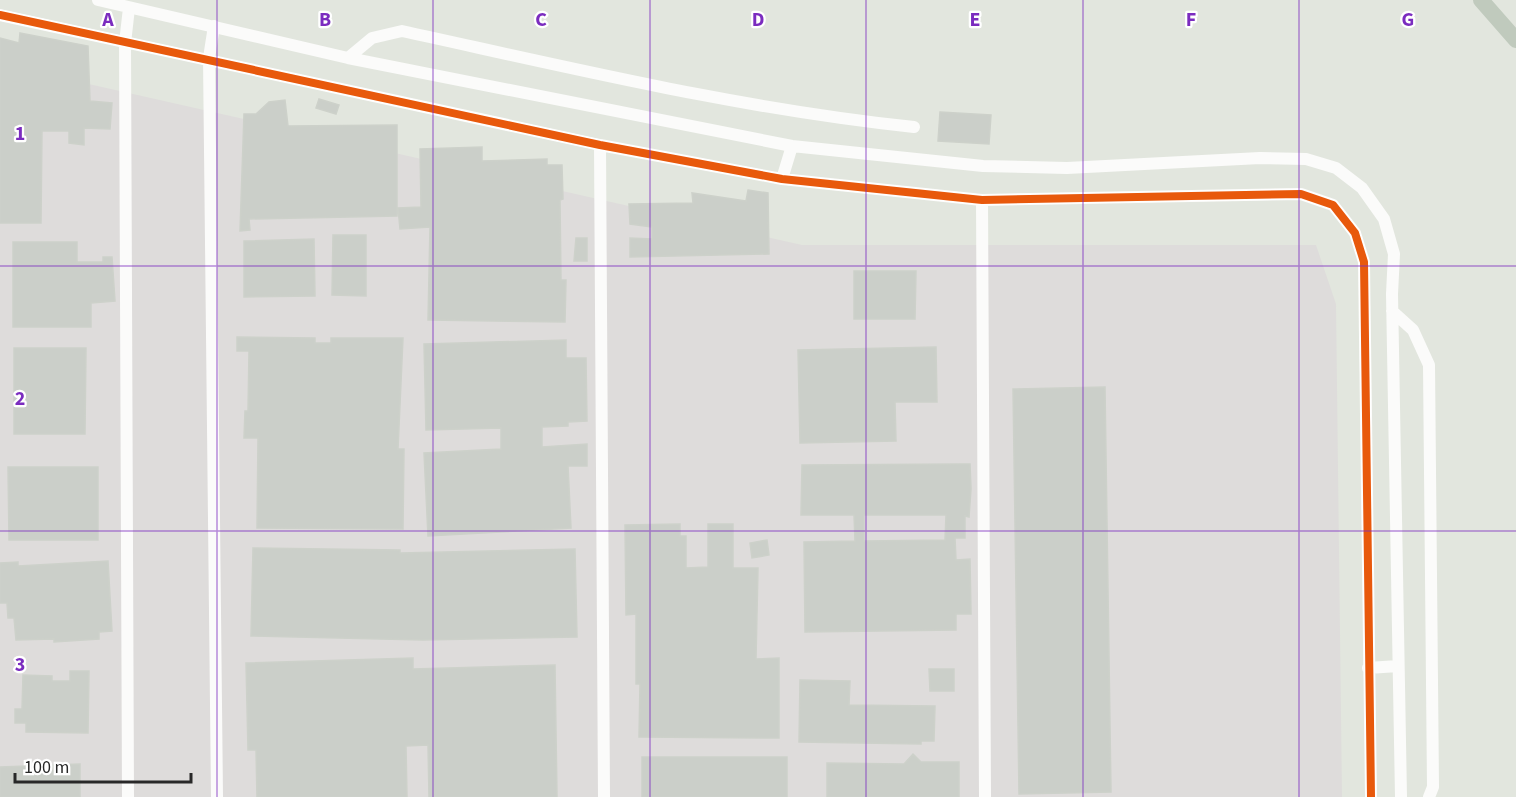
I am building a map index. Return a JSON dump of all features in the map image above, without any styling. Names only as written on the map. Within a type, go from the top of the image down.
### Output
[{"type":"main road","points":[[1481,0],[1516,40]]},
{"type":"street","points":[[98,0],[348,58],[792,146],[993,166],[1067,168],[1260,158],[1306,159],[1336,168],[1362,188],[1384,219],[1394,254],[1392,311],[1401,797]]},
{"type":"street","points":[[128,797],[125,44],[129,8]]},
{"type":"street","points":[[0,15],[125,44],[209,58],[600,145],[782,179],[982,200],[1300,194],[1333,205],[1355,232],[1364,262],[1371,797]]},
{"type":"street","points":[[214,26],[209,58],[217,797]]},
{"type":"street","points":[[348,58],[372,38],[402,31],[691,94],[802,114],[914,127]]},
{"type":"street","points":[[600,145],[604,797]]},
{"type":"street","points":[[782,179],[792,146]]},
{"type":"street","points":[[982,200],[985,797]]},
{"type":"street","points":[[1392,311],[1407,323],[1419,338],[1429,365],[1433,776],[1430,797]]},
{"type":"street","points":[[1368,668],[1398,666]]},
{"type":"shaded area","points":[[0,64],[802,245],[1316,245],[1336,304],[1342,797],[0,797]]},
{"type":"building","points":[[20,33],[88,46],[90,101],[112,103],[110,129],[84,128],[84,145],[69,143],[69,131],[42,131],[41,223],[0,223],[0,38],[19,43]]},
{"type":"building","points":[[319,99],[339,105],[336,114],[316,108]]},
{"type":"building","points":[[285,100],[288,126],[397,125],[397,216],[249,219],[250,230],[240,231],[244,114],[256,114],[269,102]]},
{"type":"building","points":[[940,112],[991,115],[989,144],[938,141]]},
{"type":"building","points":[[482,147],[482,161],[547,159],[547,165],[562,165],[561,280],[566,280],[565,322],[428,320],[430,227],[400,229],[398,208],[421,207],[420,149]]},
{"type":"building","points":[[748,190],[768,193],[769,254],[630,257],[630,238],[652,239],[652,227],[630,224],[629,204],[693,203],[692,193],[746,201]]},
{"type":"building","points":[[333,235],[366,235],[366,296],[332,295]]},
{"type":"building","points":[[576,238],[587,238],[587,261],[574,261]]},
{"type":"building","points":[[314,239],[315,296],[244,297],[244,241]]},
{"type":"building","points":[[13,242],[77,242],[77,262],[103,262],[103,257],[112,257],[115,301],[91,303],[91,327],[13,327]]},
{"type":"building","points":[[854,271],[916,271],[915,319],[854,319]]},
{"type":"building","points":[[237,337],[315,338],[315,343],[331,343],[331,338],[403,338],[398,449],[404,449],[403,529],[257,528],[258,438],[244,438],[245,411],[248,411],[249,351],[237,351]]},
{"type":"building","points":[[566,340],[566,358],[586,358],[587,421],[568,422],[568,426],[542,427],[542,447],[587,444],[587,466],[568,466],[571,528],[428,536],[424,453],[501,449],[501,428],[426,430],[424,344]]},
{"type":"building","points":[[936,347],[937,402],[895,402],[896,441],[800,443],[798,350]]},
{"type":"building","points":[[14,348],[86,348],[85,434],[14,434]]},
{"type":"building","points":[[1105,387],[1111,792],[1019,794],[1013,389]]},
{"type":"building","points":[[970,464],[971,489],[969,517],[965,516],[965,538],[955,538],[956,560],[970,559],[971,614],[956,614],[956,630],[805,632],[804,542],[855,541],[854,515],[801,515],[802,465]],"holes":[[[864,515],[946,515],[945,540],[864,541]]]},
{"type":"building","points":[[8,467],[98,467],[98,540],[9,540]]},
{"type":"building","points":[[680,524],[680,536],[686,536],[686,568],[708,567],[708,524],[733,524],[733,568],[758,568],[756,659],[779,658],[779,738],[639,737],[640,684],[636,684],[636,614],[626,615],[625,525]]},
{"type":"building","points":[[767,540],[769,555],[752,558],[750,543]]},
{"type":"building","points":[[253,548],[400,550],[400,553],[575,549],[577,637],[423,640],[251,636]]},
{"type":"building","points":[[108,561],[112,631],[99,632],[99,639],[54,642],[54,639],[16,640],[14,618],[8,618],[7,603],[0,603],[0,563],[18,562],[18,566]]},
{"type":"building","points":[[413,658],[413,669],[555,665],[557,797],[429,797],[428,745],[406,746],[407,797],[257,797],[256,750],[248,750],[246,663]]},
{"type":"building","points":[[929,669],[954,669],[954,691],[930,691]]},
{"type":"building","points":[[70,671],[89,671],[88,733],[26,732],[26,723],[15,723],[15,709],[22,709],[23,675],[52,676],[52,681],[70,681]]},
{"type":"building","points":[[800,680],[850,681],[849,705],[935,706],[934,741],[921,741],[921,744],[799,742]]},
{"type":"building","points":[[913,754],[921,762],[959,762],[959,797],[827,797],[827,763],[904,764]]},
{"type":"building","points":[[642,757],[787,757],[787,797],[642,797]]},
{"type":"building","points":[[80,764],[80,797],[0,797],[0,767]]},
{"type":"cycle path","points":[[0,15],[600,145],[782,179],[982,200],[1301,194],[1333,205],[1355,233],[1364,262],[1371,797]]}]
